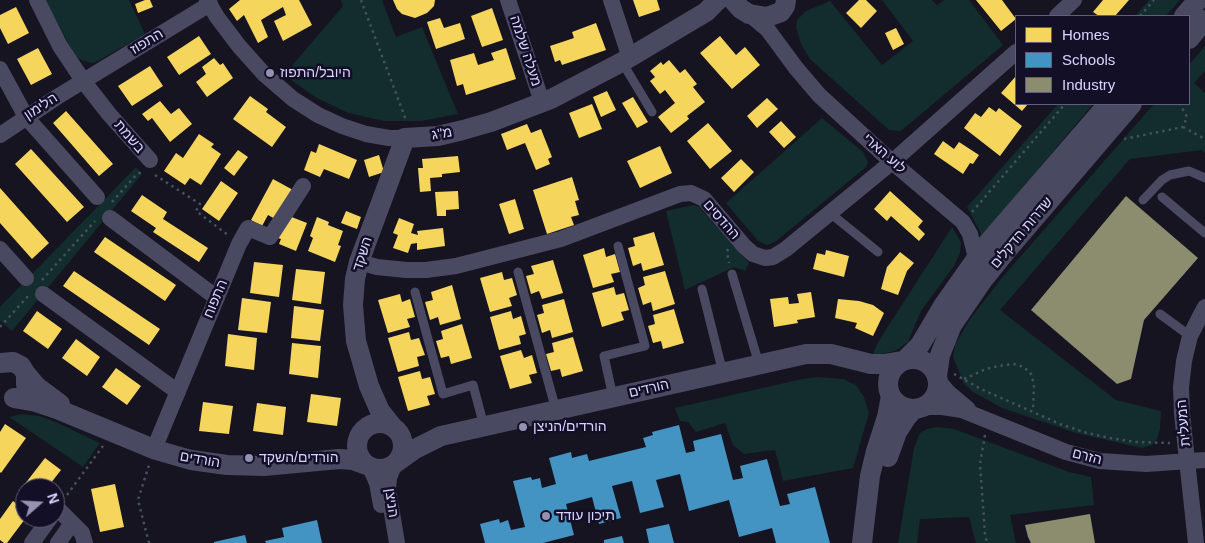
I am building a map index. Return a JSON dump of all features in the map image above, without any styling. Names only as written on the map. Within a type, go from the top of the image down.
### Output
[{"type":"street","name":"בשמת","points":[[37,0],[60,46],[83,81],[149,165]]},
{"type":"street","name":"מעלה שלמה","points":[[508,0],[542,102]]},
{"type":"street","points":[[611,0],[626,60]]},
{"type":"street","name":"מ\"ג","points":[[208,2],[239,46],[264,74],[293,99],[318,115],[342,126],[366,134],[389,138],[409,138],[438,136],[463,130],[491,122],[542,102],[580,85],[626,60],[703,14],[718,0]]},
{"type":"street","points":[[1058,15],[1074,0]]},
{"type":"street","points":[[1185,15],[1198,0]]},
{"type":"street","name":"התפוז","points":[[83,81],[208,2]]},
{"type":"street","name":"מ\"ג","points":[[703,14],[730,8],[741,8],[758,16],[771,16],[787,4]]},
{"type":"street","points":[[784,52],[780,30],[787,4]]},
{"type":"street","name":"לוע הארי","points":[[741,8],[768,30],[816,92],[892,162],[963,222],[970,234],[976,258]]},
{"type":"street","points":[[1190,38],[1205,20]]},
{"type":"street","name":"ההדסים","points":[[359,262],[377,268],[406,270],[426,270],[456,266],[568,236],[688,193],[697,194],[704,199],[748,251],[757,256],[769,258],[786,249],[892,162],[1015,53]]},
{"type":"street","points":[[0,69],[26,118],[102,211],[217,298]]},
{"type":"street","name":"הלימון","points":[[0,135],[83,81]]},
{"type":"street","name":"שדרות הדקלים","points":[[903,361],[920,345],[936,316],[976,258],[1107,105]]},
{"type":"street","name":"שדרות הדקלים","points":[[938,374],[942,350],[952,325],[982,281],[1131,105]]},
{"type":"street","name":"השקד","points":[[394,428],[375,402],[365,375],[356,341],[353,317],[353,292],[359,262],[409,138]]},
{"type":"street","name":"התפוח","points":[[154,449],[239,244],[248,228],[270,237],[303,186]]},
{"type":"street","points":[[0,249],[36,286],[178,392]]},
{"type":"street","name":"המעלית","points":[[1196,543],[1181,387],[1184,361],[1190,336],[1205,307]]},
{"type":"street","name":"הורדים","points":[[396,463],[415,449],[441,436],[759,364],[816,353],[831,354],[856,361],[880,364],[903,361]]},
{"type":"street","name":"הורדים","points":[[3,359],[21,366],[42,391],[85,420]]},
{"type":"street","points":[[862,543],[870,476],[889,409],[889,376],[895,366],[903,361],[917,359],[924,361],[938,374],[936,395],[906,418],[897,432],[882,474],[874,543]]},
{"type":"street","name":"הורדים","points":[[856,361],[872,373],[890,394]]},
{"type":"street","points":[[6,399],[19,395],[25,388],[26,374]]},
{"type":"street","name":"הזרם","points":[[938,374],[956,400],[982,418]]},
{"type":"street","name":"השקד","points":[[361,434],[367,407],[365,375]]},
{"type":"street","points":[[890,394],[902,407],[919,408]]},
{"type":"street","name":"הורדים","points":[[6,399],[43,404],[154,449],[191,460],[227,465],[264,466],[348,459],[368,466]]},
{"type":"street","name":"הזרם","points":[[919,408],[947,407],[982,418],[1088,459],[1134,464],[1205,460]]},
{"type":"street","points":[[376,423],[384,423],[394,428],[401,435],[403,446],[401,456],[396,463],[380,469],[368,466],[358,454],[361,434],[376,423]]},
{"type":"street","name":"הורדים","points":[[394,428],[414,435],[441,436]]},
{"type":"street","name":"הורדים","points":[[322,460],[340,452],[361,434]]},
{"type":"street","name":"הניצן","points":[[396,463],[390,475],[388,490],[397,543]]},
{"type":"street","name":"הניצן","points":[[368,466],[377,483],[388,543]]},
{"type":"street","points":[[65,516],[82,534],[85,543]]},
{"type":"street","points":[[58,543],[72,523]]},
{"type":"street","points":[[32,543],[43,528]]},
{"type":"lane","points":[[626,60],[652,112]]},
{"type":"lane","points":[[1143,200],[1170,174],[1189,171],[1205,178]]},
{"type":"lane","points":[[1162,197],[1205,233]]},
{"type":"lane","points":[[830,213],[878,252]]},
{"type":"lane","points":[[613,397],[604,356],[646,346],[618,246]]},
{"type":"lane","points":[[518,272],[556,410]]},
{"type":"lane","points":[[732,274],[759,364]]},
{"type":"lane","points":[[702,289],[723,372]]},
{"type":"lane","points":[[415,292],[443,394],[473,385],[484,426]]},
{"type":"lane","points":[[1160,314],[1190,336]]},
{"type":"path","points":[[361,0],[409,138]]},
{"type":"path","points":[[1141,15],[1154,0]]},
{"type":"path","points":[[963,222],[1064,105]]},
{"type":"path","points":[[1180,105],[1186,117],[1182,128]]},
{"type":"path","points":[[1098,144],[1182,128],[1205,138]]},
{"type":"path","points":[[0,327],[102,211],[137,174],[149,165]]},
{"type":"path","name":"בשמת","points":[[149,165],[200,204],[196,211],[239,244]]},
{"type":"path","points":[[963,379],[986,369],[1003,365],[1014,364],[1024,367],[1033,379],[1035,392],[1033,411]]},
{"type":"path","points":[[938,374],[963,379],[1060,424],[1110,438],[1136,442],[1185,443]]},
{"type":"path","points":[[982,418],[980,464],[987,543]]},
{"type":"path","points":[[65,497],[113,432]]},
{"type":"path","points":[[149,543],[138,500],[154,449]]},
{"type":"green space","points":[[45,0],[129,0],[145,34],[96,62],[84,61],[76,57]]},
{"type":"green space","points":[[341,0],[382,0],[396,37],[422,27],[458,114],[421,121],[384,121],[348,113],[315,97],[284,75],[343,6]]},
{"type":"green space","points":[[882,0],[932,0],[937,5],[944,0],[969,0],[1003,45],[901,131],[889,130],[810,59],[801,44],[796,27],[797,20],[806,11],[830,1],[882,65],[913,41]]},
{"type":"green space","points":[[1149,0],[1180,0],[1167,15],[1136,15]]},
{"type":"green space","points":[[1205,46],[1205,71],[1194,83],[1205,93],[1205,153],[1202,150],[1130,159],[1000,310],[1116,400],[1161,411],[1160,429],[1157,439],[1152,445],[1142,448],[1076,433],[1002,408],[973,392],[964,384],[953,357],[955,345],[968,322],[1000,280],[1153,105],[1190,105],[1190,64]]},
{"type":"green space","points":[[1057,105],[1092,105],[982,236],[967,207]]},
{"type":"green space","points":[[822,118],[863,152],[868,162],[866,167],[775,242],[767,245],[758,241],[726,203]]},
{"type":"green space","points":[[136,167],[142,174],[12,331],[0,321],[0,307]]},
{"type":"green space","points":[[693,205],[699,207],[749,263],[745,271],[734,267],[685,290],[666,211]]},
{"type":"green space","points":[[952,227],[961,242],[960,253],[954,266],[921,311],[908,342],[895,351],[872,356],[878,342]]},
{"type":"green space","points":[[818,377],[843,379],[856,385],[864,397],[869,413],[853,468],[783,481],[775,450],[744,454],[733,445],[725,423],[696,432],[688,422],[680,421],[675,408],[802,379]]},
{"type":"green space","points":[[22,414],[39,416],[58,423],[100,443],[83,467],[9,417]]},
{"type":"green space","points":[[937,427],[954,429],[1069,472],[1091,477],[1094,505],[1010,515],[1016,543],[976,543],[969,517],[920,519],[917,543],[898,543],[914,448],[920,433]]},
{"type":"building: Homes","points":[[150,0],[153,7],[138,13],[135,4]]},
{"type":"building: Homes","points":[[240,0],[299,0],[312,25],[283,41],[274,21],[286,15],[283,7],[261,20],[268,37],[258,43],[244,15],[237,21],[229,9]]},
{"type":"building: Homes","points":[[393,0],[435,0],[434,6],[427,13],[415,18],[402,14],[397,9]]},
{"type":"building: Homes","points":[[633,0],[657,0],[660,10],[639,17]]},
{"type":"building: Homes","points":[[859,0],[866,0],[877,11],[861,28],[846,13]]},
{"type":"building: Homes","points":[[976,0],[1002,0],[1015,20],[1001,31]]},
{"type":"building: Homes","points":[[1103,0],[1129,0],[1116,15],[1098,15],[1093,12]]},
{"type":"building: Homes","points":[[16,7],[29,33],[8,44],[0,28],[0,15]]},
{"type":"building: Homes","points":[[492,8],[503,40],[482,47],[471,16]]},
{"type":"building: Homes","points":[[440,18],[444,28],[460,23],[465,39],[436,49],[427,22]]},
{"type":"building: Homes","points":[[596,23],[606,50],[562,65],[560,60],[555,62],[550,46],[574,38],[572,32]]},
{"type":"building: Homes","points":[[896,28],[904,44],[893,50],[885,33]]},
{"type":"building: Homes","points":[[199,36],[211,54],[179,75],[167,57]]},
{"type":"building: Homes","points":[[720,36],[736,55],[745,47],[760,65],[732,89],[700,53]]},
{"type":"building: Homes","points":[[38,48],[52,74],[31,85],[17,59]]},
{"type":"building: Homes","points":[[506,48],[516,79],[466,95],[463,84],[457,86],[450,60],[474,53],[478,65],[494,60],[491,53]]},
{"type":"building: Homes","points":[[214,58],[220,65],[223,63],[233,78],[207,97],[196,82],[206,74],[202,67]]},
{"type":"building: Homes","points":[[669,60],[680,73],[685,69],[697,84],[693,87],[705,102],[687,116],[689,119],[671,133],[658,117],[675,103],[665,90],[660,94],[650,81],[655,77],[650,71],[661,62],[663,65]]},
{"type":"building: Homes","points":[[150,66],[163,86],[132,106],[118,86]]},
{"type":"building: Homes","points":[[1015,77],[1015,105],[1001,93]]},
{"type":"building: Homes","points":[[607,91],[616,110],[601,117],[593,97]]},
{"type":"building: Homes","points":[[250,96],[268,109],[266,112],[286,127],[272,147],[233,119]]},
{"type":"building: Homes","points":[[633,97],[648,122],[637,128],[622,103]]},
{"type":"building: Homes","points":[[767,98],[778,109],[757,128],[747,116]]},
{"type":"building: Homes","points":[[160,101],[171,114],[179,108],[192,124],[170,142],[152,118],[148,121],[142,114]]},
{"type":"building: Homes","points":[[592,104],[602,129],[579,138],[569,113]]},
{"type":"building: Homes","points":[[1015,105],[1027,105],[1022,111]]},
{"type":"building: Homes","points":[[989,107],[996,112],[999,108],[1022,126],[1000,156],[964,128],[975,113],[981,117]]},
{"type":"building: Homes","points":[[66,111],[113,164],[99,176],[53,123]]},
{"type":"building: Homes","points":[[781,121],[796,137],[784,148],[769,132]]},
{"type":"building: Homes","points":[[708,123],[732,151],[710,169],[687,141]]},
{"type":"building: Homes","points":[[527,124],[531,133],[541,129],[552,157],[548,159],[550,164],[536,170],[525,143],[507,150],[501,134]]},
{"type":"building: Homes","points":[[199,134],[214,144],[211,147],[221,154],[201,185],[190,178],[185,185],[164,171],[176,153],[183,158]]},
{"type":"building: Homes","points":[[943,141],[954,149],[959,142],[979,155],[973,164],[970,163],[963,174],[934,154]]},
{"type":"building: Homes","points":[[319,144],[357,160],[349,179],[324,169],[320,177],[304,170],[311,151],[316,153]]},
{"type":"building: Homes","points":[[660,146],[672,173],[640,188],[627,161]]},
{"type":"building: Homes","points":[[31,149],[84,207],[67,222],[15,164]]},
{"type":"building: Homes","points":[[238,150],[248,157],[234,176],[224,168]]},
{"type":"building: Homes","points":[[379,155],[384,172],[369,177],[364,160]]},
{"type":"building: Homes","points":[[458,156],[460,172],[442,174],[442,177],[430,178],[431,191],[420,192],[418,168],[423,168],[422,159]]},
{"type":"building: Homes","points":[[741,159],[754,172],[734,192],[721,178]]},
{"type":"building: Homes","points":[[572,177],[579,200],[575,201],[579,215],[571,217],[574,225],[547,234],[533,190]]},
{"type":"building: Homes","points":[[273,179],[293,190],[277,220],[268,215],[262,226],[251,220]]},
{"type":"building: Homes","points":[[221,181],[238,193],[219,221],[202,209]]},
{"type":"building: Homes","points":[[0,188],[49,243],[32,259],[0,223]]},
{"type":"building: Homes","points":[[458,191],[459,209],[446,210],[446,216],[437,216],[435,192]]},
{"type":"building: Homes","points":[[890,191],[923,221],[918,227],[925,234],[919,241],[891,216],[887,221],[874,209]]},
{"type":"building: Homes","points":[[142,195],[167,212],[163,219],[208,248],[199,262],[153,232],[156,228],[131,211]]},
{"type":"building: Homes","points":[[515,199],[524,229],[509,234],[499,204]]},
{"type":"building: Homes","points":[[346,211],[361,217],[357,229],[341,223]]},
{"type":"building: Homes","points":[[289,216],[307,223],[296,251],[279,244],[281,239],[278,238]]},
{"type":"building: Homes","points":[[317,217],[329,222],[328,225],[343,231],[338,245],[341,246],[335,262],[308,251],[313,238],[310,236]]},
{"type":"building: Homes","points":[[399,218],[414,224],[411,233],[418,235],[417,231],[443,228],[445,246],[417,250],[417,243],[411,244],[408,253],[393,248],[398,235],[393,233]]},
{"type":"building: Homes","points":[[654,232],[664,265],[643,271],[641,263],[633,266],[628,248],[635,246],[633,238]]},
{"type":"building: Homes","points":[[105,237],[176,285],[165,301],[94,252]]},
{"type":"building: Homes","points":[[604,248],[606,257],[615,254],[620,272],[611,274],[614,282],[593,288],[583,255]]},
{"type":"building: Homes","points":[[826,250],[849,256],[844,277],[813,269],[817,253],[825,255]]},
{"type":"building: Homes","points":[[900,252],[914,263],[907,271],[898,295],[881,289],[887,267]]},
{"type":"building: Homes","points":[[553,260],[563,293],[542,299],[539,291],[531,294],[526,276],[534,274],[531,266]]},
{"type":"building: Homes","points":[[254,262],[283,265],[279,297],[250,293]]},
{"type":"building: Homes","points":[[296,269],[325,272],[321,304],[292,300]]},
{"type":"building: Homes","points":[[74,271],[160,329],[149,345],[63,286]]},
{"type":"building: Homes","points":[[665,271],[675,304],[653,311],[651,302],[643,305],[638,288],[645,285],[643,277]]},
{"type":"building: Homes","points":[[502,272],[504,280],[512,278],[517,295],[509,298],[512,306],[490,312],[480,278]]},
{"type":"building: Homes","points":[[452,285],[461,319],[440,325],[438,317],[430,320],[425,302],[433,300],[431,292]]},
{"type":"building: Homes","points":[[614,287],[616,295],[624,293],[629,310],[621,312],[624,320],[602,327],[592,293]]},
{"type":"building: Homes","points":[[811,292],[815,317],[797,320],[798,323],[774,327],[770,299],[788,297],[789,304],[799,303],[797,294]]},
{"type":"building: Homes","points":[[400,294],[402,302],[410,299],[415,317],[407,319],[410,327],[388,333],[378,300]]},
{"type":"building: Homes","points":[[242,298],[271,302],[267,333],[238,330]]},
{"type":"building: Homes","points":[[564,299],[573,332],[552,338],[550,330],[542,333],[537,315],[544,313],[542,305]]},
{"type":"building: Homes","points":[[838,299],[859,301],[873,305],[884,313],[873,336],[855,328],[857,323],[835,318]]},
{"type":"building: Homes","points":[[294,306],[324,310],[320,341],[291,338]]},
{"type":"building: Homes","points":[[674,309],[684,343],[663,349],[661,341],[653,343],[648,326],[655,324],[653,315]]},
{"type":"building: Homes","points":[[37,311],[62,329],[48,349],[23,331]]},
{"type":"building: Homes","points":[[511,311],[513,319],[521,316],[526,334],[519,336],[521,344],[499,350],[490,317]]},
{"type":"building: Homes","points":[[462,324],[472,358],[451,364],[449,356],[441,358],[436,341],[443,339],[441,331]]},
{"type":"building: Homes","points":[[409,332],[411,340],[419,338],[425,355],[417,357],[419,366],[398,372],[388,338]]},
{"type":"building: Homes","points":[[228,334],[257,338],[254,370],[225,366]]},
{"type":"building: Homes","points":[[573,337],[583,371],[562,377],[560,369],[551,371],[546,354],[554,352],[552,343]]},
{"type":"building: Homes","points":[[76,339],[100,357],[87,376],[62,358]]},
{"type":"building: Homes","points":[[292,343],[321,346],[318,378],[289,374]]},
{"type":"building: Homes","points":[[521,350],[524,358],[532,355],[537,373],[529,375],[532,383],[510,389],[500,356]]},
{"type":"building: Homes","points":[[116,368],[141,386],[127,405],[102,387]]},
{"type":"building: Homes","points":[[420,371],[422,379],[430,377],[435,394],[427,396],[430,405],[408,411],[398,377]]},
{"type":"building: Homes","points":[[311,394],[341,398],[337,426],[307,422]]},
{"type":"building: Homes","points":[[203,402],[233,406],[229,434],[199,431]]},
{"type":"building: Homes","points":[[257,403],[286,407],[283,435],[253,431]]},
{"type":"building: Homes","points":[[5,424],[26,438],[1,473],[0,432]]},
{"type":"building: Homes","points":[[45,458],[61,470],[55,478],[30,478]]},
{"type":"building: Homes","points":[[115,484],[124,527],[100,532],[91,489]]},
{"type":"building: Homes","points":[[13,501],[15,502],[15,528],[18,528],[7,543],[0,540],[0,519]]},
{"type":"building: Schools","points":[[679,425],[686,453],[695,451],[693,441],[721,434],[733,480],[743,478],[740,466],[767,459],[780,506],[790,504],[787,494],[815,487],[830,543],[776,543],[772,528],[739,537],[729,500],[689,511],[680,474],[656,480],[664,507],[640,513],[632,481],[612,486],[621,518],[599,524],[592,497],[566,504],[574,535],[543,543],[485,543],[480,524],[499,519],[500,523],[508,520],[511,530],[525,527],[513,481],[531,477],[532,480],[540,478],[542,488],[556,484],[549,458],[571,452],[572,458],[587,454],[589,461],[646,447],[643,438],[653,435],[652,432]]},
{"type":"building: Schools","points":[[317,520],[322,543],[266,543],[265,541],[284,537],[282,528]]},
{"type":"building: Schools","points":[[669,524],[674,543],[649,543],[646,529]]},
{"type":"building: Schools","points":[[245,535],[247,543],[214,543],[214,542]]},
{"type":"building: Schools","points":[[622,536],[624,543],[604,543],[604,540]]},
{"type":"building: Industry","points":[[1126,196],[1198,258],[1144,320],[1131,379],[1117,384],[1031,310]]},
{"type":"building: Industry","points":[[1090,514],[1095,543],[1031,543],[1028,537],[1025,525]]},
{"type":"place","name":"היובל/התפוז","points":[[270,73]]},
{"type":"place","name":"הורדים/הניצן","points":[[523,427]]},
{"type":"place","name":"הורדים/השקד","points":[[249,458]]},
{"type":"place","name":"תיכון עודד","points":[[546,516]]}]
